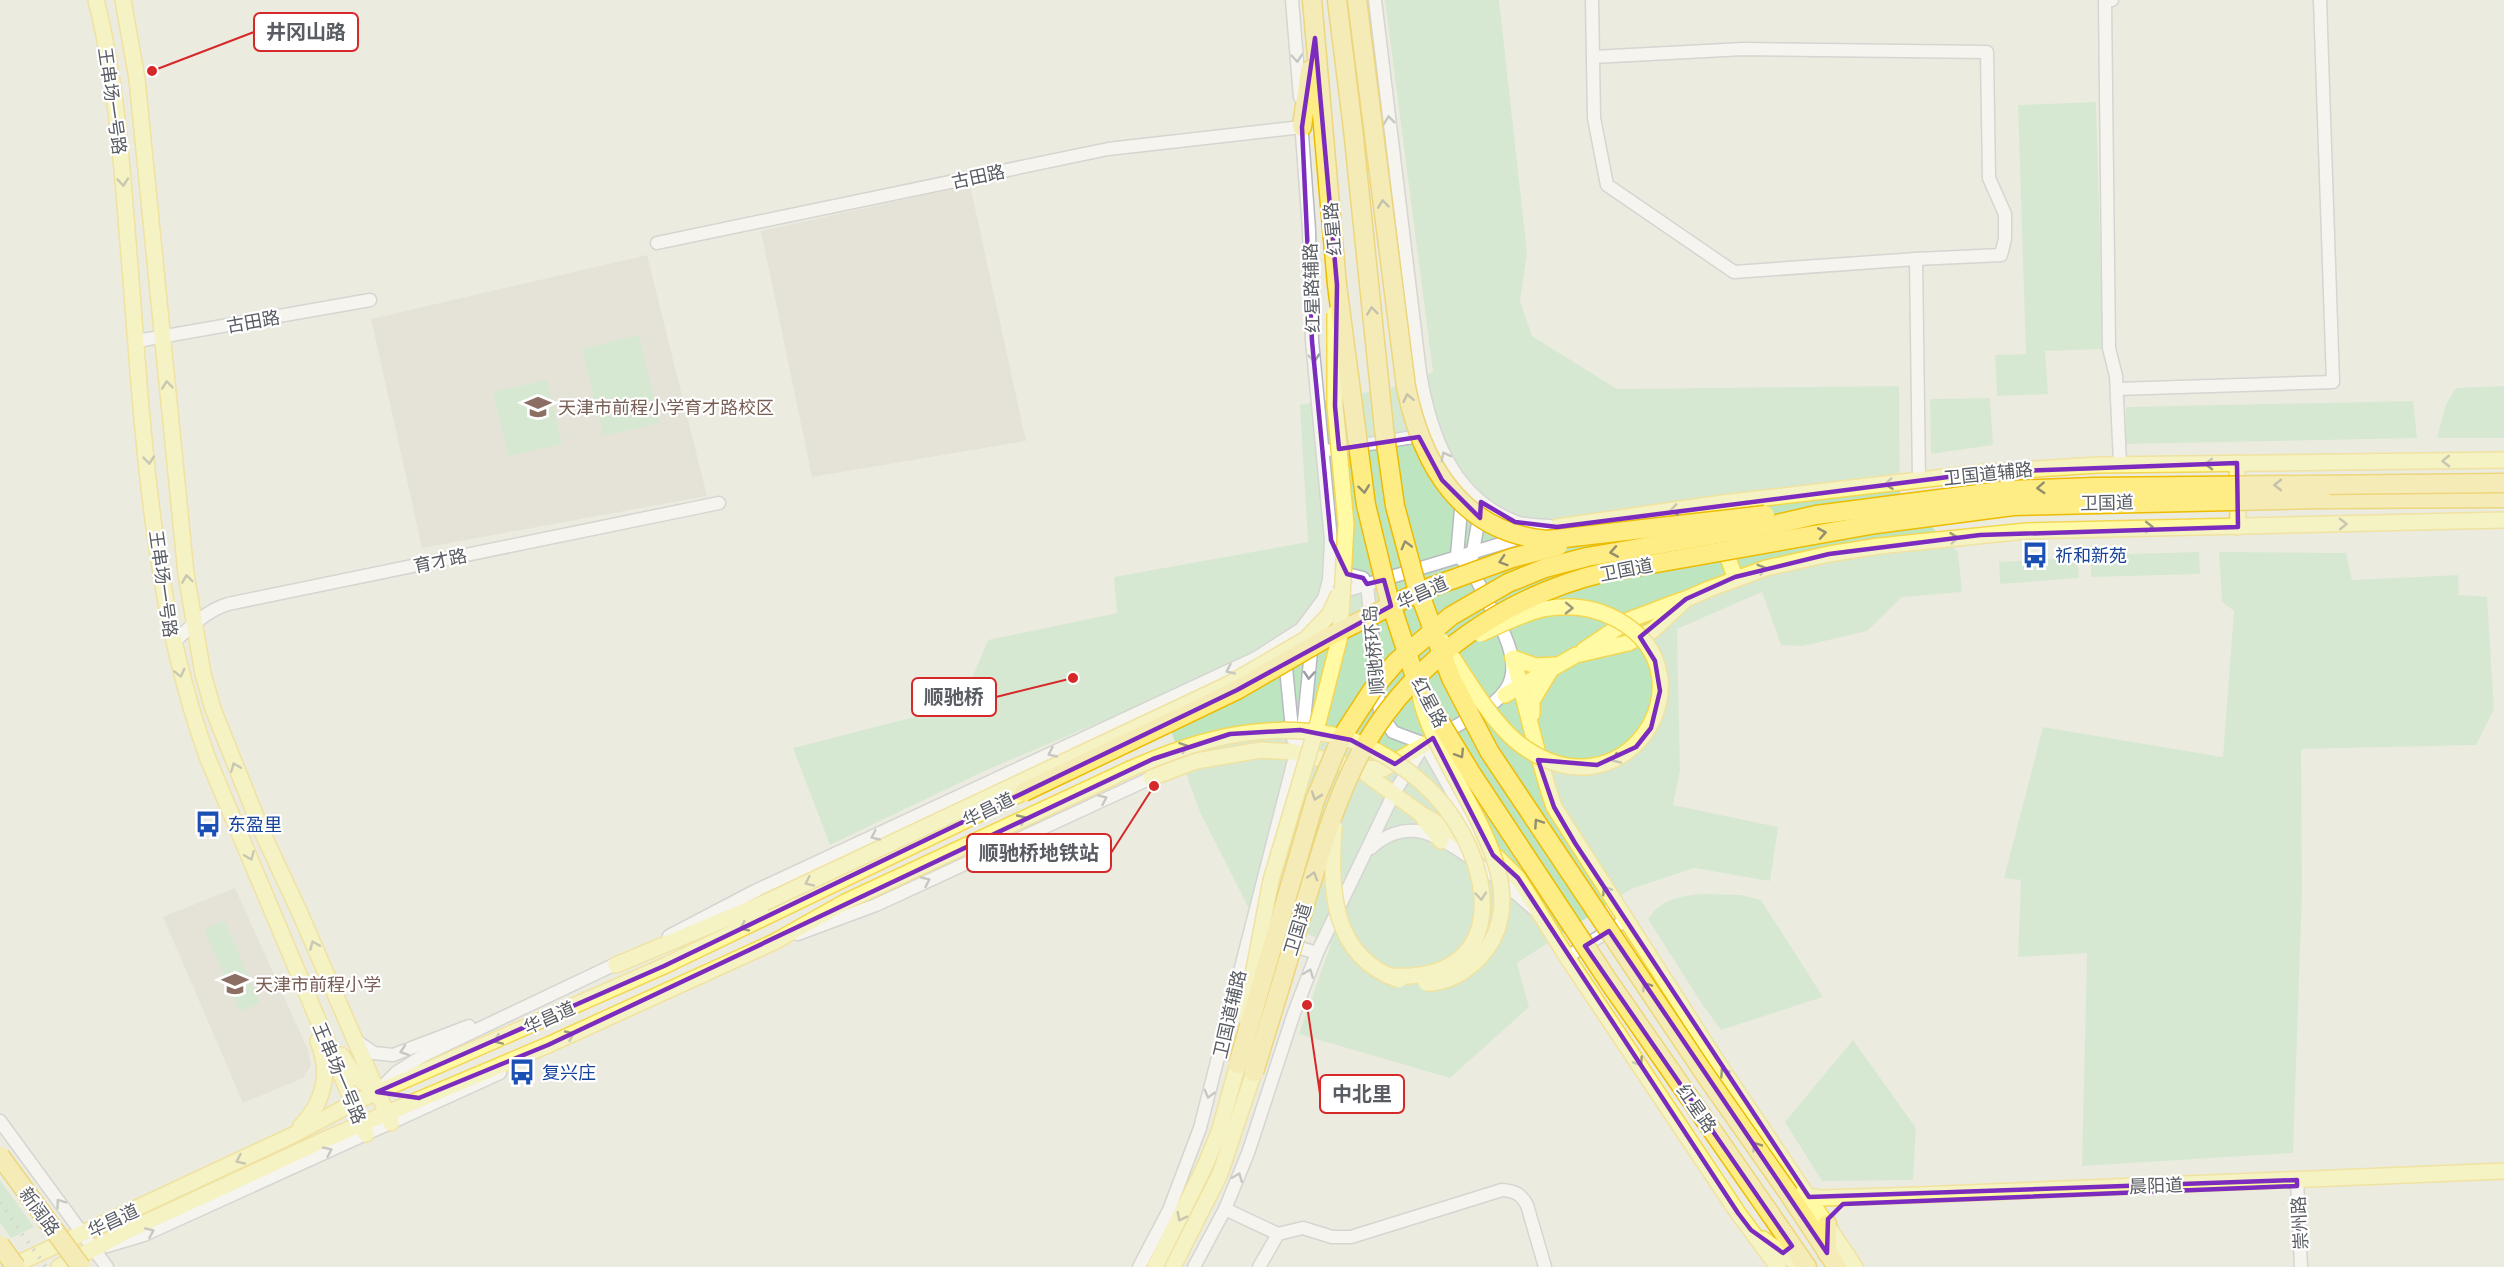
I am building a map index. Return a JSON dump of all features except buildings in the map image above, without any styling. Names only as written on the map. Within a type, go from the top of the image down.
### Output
[{"type":"highway","name":"红星路","points":[[1312,0],[1337,285],[1366,505],[1388,595],[1418,686],[1471,773],[1610,982],[1771,1215],[1782,1257],[1807,1267]]},
{"type":"highway","name":"红星路","points":[[1337,0],[1353,129],[1384,429],[1395,506],[1428,621],[1460,698],[1489,751],[1704,1073],[1790,1194],[1832,1260]]},
{"type":"highway","points":[[1357,0],[1406,387],[1416,429],[1428,457],[1460,502],[1507,532],[1546,540],[1600,535]]},
{"type":"highway","points":[[1302,127],[1315,38]]},
{"type":"highway","name":"卫国道","points":[[1238,1064],[1293,870],[1324,773],[1356,713],[1396,662],[1442,623],[1508,583],[1545,568],[1587,557],[1777,524],[1816,515],[1956,496],[2042,488],[2504,483]]},
{"type":"highway","name":"卫国道","points":[[1254,1072],[1334,812],[1360,754],[1382,719],[1410,682],[1455,645],[1518,603],[1576,579],[1928,515],[2061,503],[2504,498]]},
{"type":"highway","name":"卫国道","points":[[1600,535],[1767,515],[1816,515]]},
{"type":"highway","name":"华昌道","points":[[1024,792],[1237,690],[1330,636],[1423,590],[1512,558],[1600,535]]},
{"type":"highway","name":"新阔路","points":[[0,1156],[81,1267]]},
{"type":"highway","points":[[1827,1224],[1832,1260]]},
{"type":"highway","points":[[0,1245],[16,1267]]},
{"type":"main road","name":"王串场一号路","points":[[96,0],[121,151],[137,341],[162,584],[173,642],[192,716],[208,759],[363,1129]]},
{"type":"main road","name":"王串场一号路","points":[[123,0],[137,79],[162,338],[194,625],[203,674],[230,754],[388,1117]]},
{"type":"main road","points":[[1238,1064],[1252,972],[1272,880],[1319,720],[1340,636],[1344,580],[1345,503],[1335,406],[1337,285]]},
{"type":"main road","name":"卫国道辅路","points":[[1557,527],[1710,505],[1974,474],[2120,465],[2504,460]]},
{"type":"main road","points":[[2237,464],[2238,527]]},
{"type":"main road","points":[[1974,474],[1980,535]]},
{"type":"main road","points":[[1710,505],[1735,577]]},
{"type":"main road","points":[[1505,695],[1576,655],[1628,643],[1653,630],[1686,599],[1735,577],[1796,560],[1829,554],[1980,535],[2071,529],[2503,521]]},
{"type":"main road","name":"华昌道","points":[[616,965],[764,903],[1196,699],[1297,646],[1329,615],[1344,580]]},
{"type":"main road","points":[[1428,621],[1500,726],[1518,742],[1547,760],[1579,766],[1607,763],[1628,754],[1654,718],[1660,691],[1659,675],[1648,647],[1626,624],[1599,611],[1560,607],[1530,612],[1455,645]]},
{"type":"main road","points":[[1513,658],[1536,666],[1555,665]]},
{"type":"main road","points":[[1513,658],[1533,726],[1542,772],[1554,807],[1855,1267]]},
{"type":"main road","points":[[1533,726],[1532,701],[1543,680],[1555,665]]},
{"type":"main road","points":[[1334,812],[1333,882],[1340,925],[1350,945],[1365,960],[1390,976],[1411,983],[1442,981],[1462,973],[1489,946],[1500,919],[1501,887],[1495,859],[1480,824],[1438,749],[1422,709],[1418,686]]},
{"type":"main road","name":"华昌道","points":[[58,1267],[125,1232],[326,1139],[363,1129],[419,1098],[548,1045],[774,942],[814,918],[911,870],[1153,759],[1190,745],[1248,732],[1300,730],[1328,734],[1370,748],[1426,788],[1453,819],[1470,850],[1479,875],[1482,904],[1479,929],[1471,946],[1449,967],[1431,975],[1390,976]]},
{"type":"main road","points":[[1151,778],[1196,761],[1232,753],[1261,750],[1294,752],[1374,770],[1391,766],[1425,744]]},
{"type":"main road","points":[[1358,768],[1395,794],[1433,827],[1486,851],[1512,870],[1751,1230],[1782,1257],[1802,1267]]},
{"type":"main road","name":"华昌道","points":[[10,1267],[293,1135],[377,1092],[664,966],[1024,792]]},
{"type":"main road","points":[[269,900],[294,940],[343,1059],[360,1081],[377,1092],[387,1096],[419,1098]]},
{"type":"main road","points":[[269,900],[276,939],[323,1059],[324,1079],[321,1100],[313,1113],[293,1135]]},
{"type":"main road","points":[[326,1139],[344,1120],[353,1104],[360,1081],[352,1038]]},
{"type":"main road","name":"卫国道","points":[[1155,1267],[1205,1167],[1219,1132],[1238,1064]]},
{"type":"main road","name":"卫国道","points":[[1173,1267],[1220,1174],[1254,1072]]},
{"type":"main road","name":"晨阳道","points":[[1827,1224],[1834,1210],[1847,1203],[2297,1183],[2504,1171]]},
{"type":"main road","name":"晨阳道","points":[[1790,1194],[1809,1197],[2504,1179]]},
{"type":"street","name":"红星路辅路","points":[[1292,0],[1309,230],[1312,341],[1331,540],[1329,580],[1312,642],[1306,710],[1294,752]]},
{"type":"street","points":[[1375,0],[1420,373],[1434,434],[1455,474],[1480,502],[1480,521],[1470,567]]},
{"type":"street","points":[[1592,0],[1594,118],[1607,185],[1734,272],[2001,255],[2005,239],[2005,214],[1989,178],[1987,52],[1743,49],[1593,57]]},
{"type":"street","points":[[2112,0],[2105,2],[2109,348],[2117,388],[2120,465]]},
{"type":"street","points":[[2117,388],[2333,382],[2320,0]]},
{"type":"street","name":"古田路","points":[[657,243],[1108,149],[1302,127]]},
{"type":"street","points":[[1916,259],[1919,481]]},
{"type":"street","name":"古田路","points":[[137,341],[369,300]]},
{"type":"street","points":[[1324,452],[1434,434]]},
{"type":"street","points":[[1194,1267],[1225,1209],[1248,1153],[1294,1013],[1317,953],[1395,794],[1425,744],[1505,695],[1513,672],[1513,658],[1507,636],[1470,567],[1457,556],[1459,510],[1464,485]]},
{"type":"street","name":"卫国道辅路","points":[[1480,502],[1515,522],[1557,527]]},
{"type":"street","name":"育才路","points":[[173,642],[215,608],[228,604],[718,503]]},
{"type":"street","name":"顺驰桥环岛","points":[[1325,597],[1557,527]]},
{"type":"street","name":"红星路辅路","points":[[1331,540],[1347,574],[1363,578],[1367,584]]},
{"type":"street","name":"顺驰桥环岛","points":[[1367,584],[1380,713],[1393,732],[1425,744]]},
{"type":"street","name":"华昌道","points":[[377,1092],[397,1072],[424,1055],[616,965],[755,891],[1245,663],[1300,629],[1325,597]]},
{"type":"street","points":[[1284,640],[1294,752]]},
{"type":"street","points":[[1425,744],[1486,851]]},
{"type":"street","name":"卫国道辅路","points":[[1139,1267],[1169,1210],[1200,1128],[1294,752]]},
{"type":"street","name":"华昌道","points":[[774,942],[876,905],[1151,778]]},
{"type":"street","points":[[1368,851],[1378,842],[1400,832],[1433,827],[1542,916]]},
{"type":"street","points":[[1400,832],[1421,832],[1433,827]]},
{"type":"street","points":[[1568,957],[1626,920]]},
{"type":"street","points":[[1249,932],[1317,953]]},
{"type":"street","points":[[352,1038],[374,1053],[393,1055],[455,1031],[499,1018]]},
{"type":"street","points":[[388,1117],[491,1077],[548,1045]]},
{"type":"street","points":[[0,1121],[107,1267]]},
{"type":"street","points":[[94,1250],[144,1235],[363,1129]]},
{"type":"street","name":"崇州路","points":[[2297,1183],[2301,1267]]},
{"type":"street","points":[[1225,1209],[1278,1234],[1303,1228],[1332,1237],[1351,1237],[1502,1190],[1514,1191],[1523,1197],[1527,1205],[1545,1267]]},
{"type":"street","points":[[1259,1267],[1278,1234]]},
{"type":"highlighted area","points":[[1315,38],[1337,285],[1335,406],[1339,449],[1419,437],[1442,480],[1480,518],[1481,502],[1515,522],[1557,527],[1987,472],[2237,463],[2238,527],[1980,535],[1829,554],[1735,577],[1686,599],[1640,637],[1655,661],[1660,691],[1651,728],[1636,747],[1597,765],[1538,760],[1554,807],[1575,843],[1809,1197],[2297,1180],[2297,1186],[1843,1204],[1828,1219],[1827,1253],[1609,931],[1585,946],[1792,1246],[1783,1253],[1751,1230],[1738,1213],[1518,878],[1493,855],[1433,738],[1395,764],[1351,740],[1300,730],[1230,734],[1153,759],[548,1045],[419,1098],[377,1092],[664,966],[1237,690],[1391,606],[1384,580],[1367,584],[1363,578],[1347,574],[1331,540],[1312,341],[1302,127]]},
{"type":"shaded area","points":[[970,185],[1026,441],[812,477],[761,231]]},
{"type":"shaded area","name":"天津市前程小学育才路校区","points":[[647,255],[707,496],[422,548],[371,319]]},
{"type":"shaded area","name":"天津市前程小学","points":[[235,888],[308,1050],[311,1066],[303,1078],[243,1103],[163,917]]},
{"type":"green space","points":[[1385,0],[1499,0],[1527,253],[1520,301],[1532,336],[1617,389],[1899,386],[1900,497],[1958,552],[1962,592],[1902,597],[1867,631],[1803,646],[1781,645],[1762,592],[1677,629],[1680,771],[1673,805],[1778,827],[1770,881],[1694,868],[1631,889],[1517,963],[1529,1007],[1450,1078],[1299,1034],[1331,944],[1249,909],[1199,810],[1159,697],[980,773],[830,845],[793,748],[961,705],[988,640],[1117,613],[1114,577],[1308,542],[1300,405],[1409,384],[1433,372]]},
{"type":"green space","points":[[2096,102],[2103,349],[2045,351],[2048,394],[1997,396],[1995,355],[2026,354],[2018,105]]},
{"type":"green space","points":[[639,335],[660,423],[603,436],[582,349]]},
{"type":"green space","points":[[547,380],[562,444],[508,456],[493,392]]},
{"type":"green space","points":[[2504,386],[2504,438],[2437,438],[2446,404],[2456,388]]},
{"type":"green space","points":[[1990,398],[1993,445],[1931,454],[1930,399]]},
{"type":"green space","points":[[2413,401],[2417,438],[2126,444],[2126,407]]},
{"type":"green space","points":[[2199,552],[2200,574],[2091,577],[2091,555]]},
{"type":"green space","points":[[2219,552],[2346,553],[2352,580],[2458,575],[2459,595],[2487,597],[2494,709],[2476,745],[2301,749],[2302,892],[2293,1153],[2082,1166],[2087,953],[2018,957],[2021,880],[2004,878],[2043,727],[2223,757],[2234,611],[2222,602]]},
{"type":"green space","points":[[2077,557],[2079,578],[2000,584],[1999,562]]},
{"type":"green space","points":[[1705,894],[1741,895],[1761,900],[1823,997],[1721,1030],[1648,919],[1659,907],[1673,899]]},
{"type":"green space","points":[[224,920],[260,1003],[240,1012],[204,929]]},
{"type":"green space","points":[[1853,1040],[1916,1128],[1913,1180],[1822,1181],[1785,1122]]},
{"type":"green space","points":[[0,1180],[34,1227],[11,1238],[0,1223]]},
{"type":"railway","points":[[0,1203],[46,1267]]},
{"type":"place","name":"井冈山路","points":[[152,71]]},
{"type":"place","name":"天津市前程小学育才路校区","points":[[538,407]]},
{"type":"place","name":"祈和新苑","points":[[2035,555]]},
{"type":"place","name":"顺驰桥","points":[[1073,678]]},
{"type":"place","name":"顺驰桥地铁站","points":[[1154,786]]},
{"type":"place","name":"东盈里","points":[[208,824]]},
{"type":"place","name":"天津市前程小学","points":[[235,984]]},
{"type":"place","name":"中北里","points":[[1307,1005]]},
{"type":"place","name":"复兴庄","points":[[522,1072]]}]
